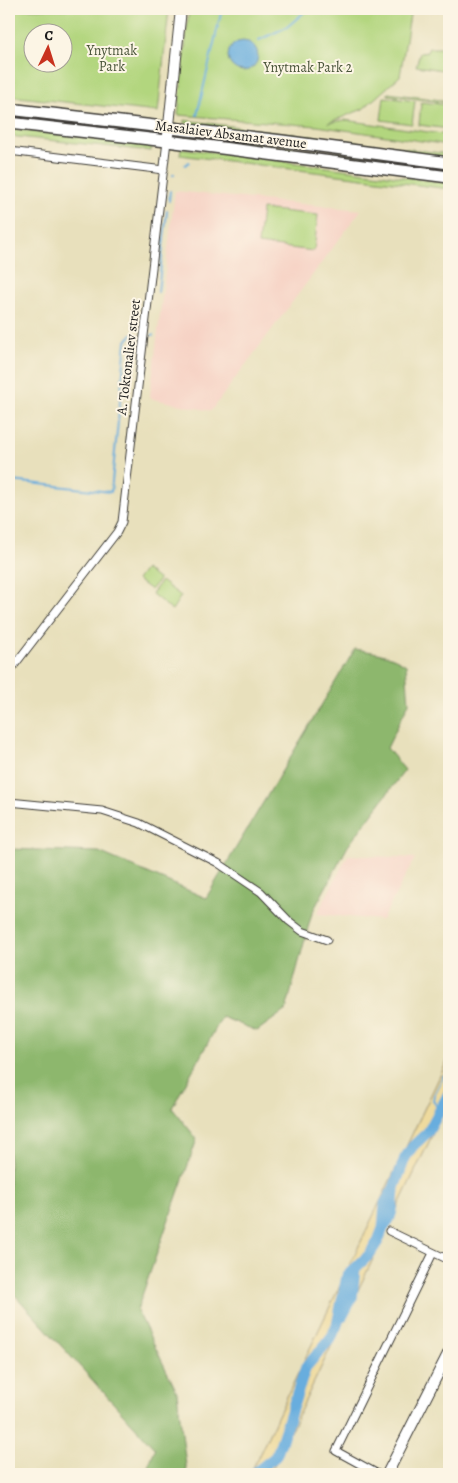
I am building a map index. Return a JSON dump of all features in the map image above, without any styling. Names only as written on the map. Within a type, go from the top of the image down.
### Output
[{"type":"main road","name":"A. Toktonaliev street","points":[[167,141],[181,9]]},
{"type":"main road","name":"Masalaiev Absamat avenue","points":[[9,110],[168,128],[449,164]]},
{"type":"main road","name":"Masalaiev Absamat avenue","points":[[9,123],[449,177]]},
{"type":"main road","points":[[387,1474],[449,1352]]},
{"type":"street","name":"A. Toktonaliev street","points":[[9,672],[111,540],[122,522],[167,141]]},
{"type":"street","points":[[9,151],[164,170]]},
{"type":"street","points":[[9,802],[102,811],[139,823],[218,863],[261,892],[296,926],[327,940]]},
{"type":"street","points":[[389,1231],[449,1260]]},
{"type":"street","points":[[378,1474],[336,1452],[433,1252]]},
{"type":"shaded area","points":[[175,191],[361,210],[211,411],[153,399],[150,396]]},
{"type":"shaded area","points":[[348,855],[415,858],[382,920],[317,914]]},
{"type":"green space","name":"Ynytmak Park","points":[[9,9],[169,9],[158,112],[9,96]]},
{"type":"green space","name":"Ynytmak Park 2","points":[[189,9],[411,9],[400,76],[363,109],[328,123],[345,120],[449,135],[449,145],[317,126],[178,115]]},
{"type":"green space","points":[[429,48],[449,48],[449,56],[446,59],[449,62],[449,71],[416,66],[420,53],[427,52]]},
{"type":"green space","points":[[388,93],[449,101],[449,103],[388,95]]},
{"type":"green space","points":[[384,97],[415,101],[412,124],[381,120]]},
{"type":"green space","points":[[421,102],[449,105],[449,129],[419,125]]},
{"type":"green space","points":[[9,115],[150,131],[151,133],[9,119]]},
{"type":"green space","points":[[184,120],[449,154],[449,159],[184,123]]},
{"type":"green space","points":[[9,129],[152,145],[151,151],[9,136]]},
{"type":"green space","points":[[184,134],[449,169],[449,172],[183,137]]},
{"type":"green space","points":[[181,148],[449,183],[449,189],[180,155]]},
{"type":"green space","points":[[262,209],[318,215],[314,251],[258,244]]},
{"type":"green space","points":[[145,569],[159,580],[151,590],[137,580]]},
{"type":"green space","points":[[161,581],[181,596],[172,610],[152,594]]},
{"type":"green space","points":[[355,649],[388,656],[406,665],[409,703],[387,748],[405,770],[348,846],[312,913],[286,1010],[257,1031],[222,1017],[172,1108],[197,1139],[137,1310],[177,1392],[187,1474],[145,1474],[155,1449],[14,1294],[9,1281],[9,849],[99,852],[206,898]]},
{"type":"sand","points":[[449,1057],[449,1100],[270,1474],[250,1474]]},
{"type":"water","points":[[243,41],[253,46],[258,56],[253,66],[243,71],[233,66],[228,56],[233,46]]},
{"type":"waterway","points":[[197,115],[222,9]]},
{"type":"waterway","points":[[259,40],[287,27],[308,9]]},
{"type":"waterway","points":[[185,165],[189,162]]},
{"type":"waterway","points":[[169,201],[170,191]]},
{"type":"waterway","points":[[158,292],[167,211]]},
{"type":"waterway","points":[[9,486],[12,481],[111,492],[126,341],[132,334]]},
{"type":"waterway","points":[[439,1111],[433,1100],[434,1095],[449,1066]]},
{"type":"waterway","points":[[253,1474],[275,1457],[306,1367],[331,1338],[337,1325],[347,1276],[369,1255],[378,1241],[383,1228],[385,1203],[394,1188],[405,1158],[413,1146],[428,1132],[449,1093]]},
{"type":"waterway","points":[[383,1228],[391,1215],[394,1190]]},
{"type":"waterway","points":[[342,1317],[352,1298],[355,1269]]}]
